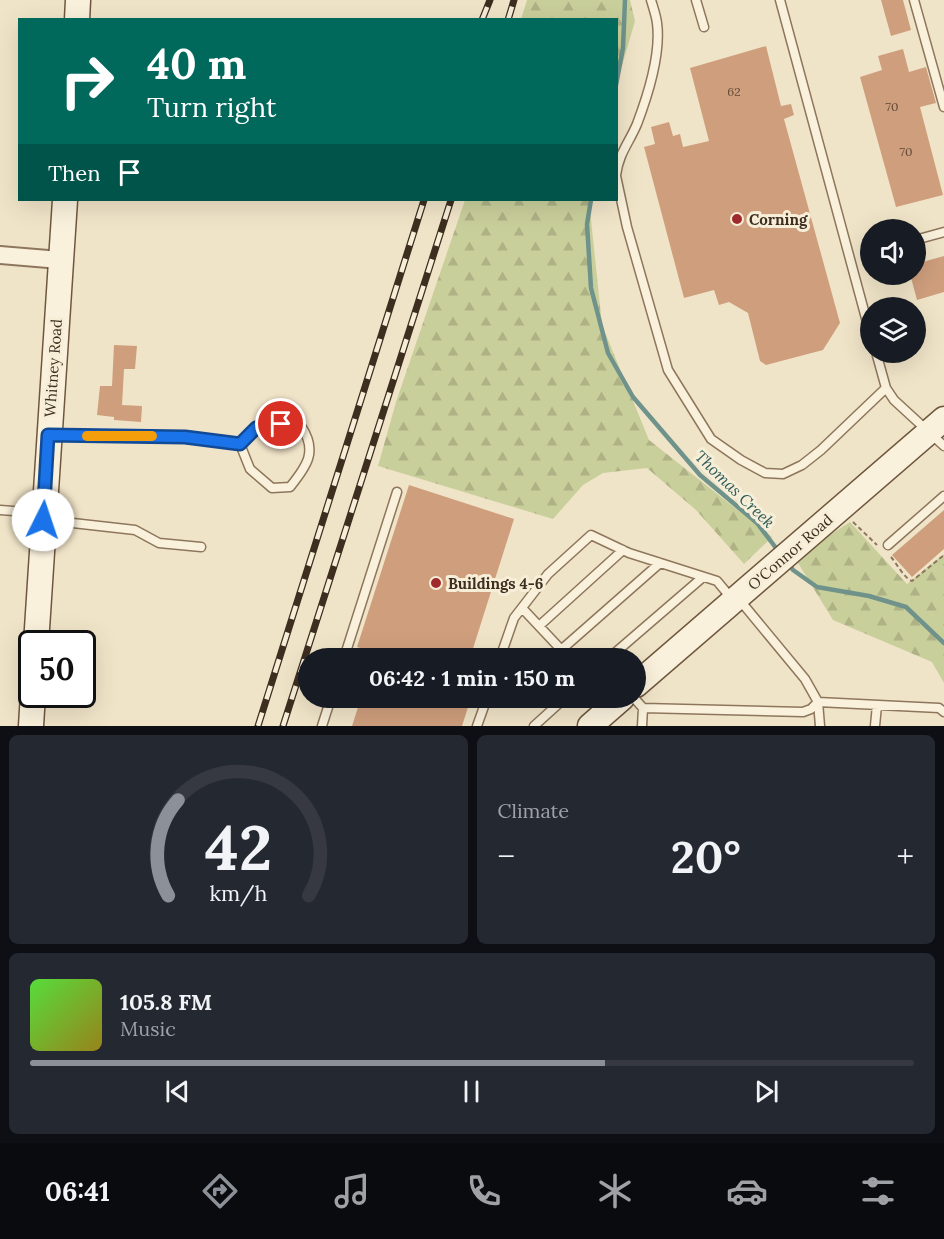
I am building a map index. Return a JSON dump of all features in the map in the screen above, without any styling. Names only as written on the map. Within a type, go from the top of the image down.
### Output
[{"type":"main road","points":[[77,18],[78,0]]},
{"type":"main road","name":"Whitney Road","points":[[37,630],[65,201]]},
{"type":"main road","name":"O'Connor Road","points":[[646,685],[735,599],[938,433]]},
{"type":"main road","points":[[31,726],[32,708]]},
{"type":"main road","name":"O'Connor Road","points":[[590,726],[617,708]]},
{"type":"street","points":[[0,255],[60,260]]},
{"type":"lane","points":[[618,159],[636,126],[648,91],[656,52],[657,24],[651,0]]},
{"type":"lane","points":[[696,0],[704,27]]},
{"type":"lane","points":[[780,0],[860,297]]},
{"type":"lane","points":[[914,0],[944,107]]},
{"type":"lane","points":[[618,185],[627,226],[668,370],[711,439],[765,473],[783,474],[802,465],[821,450],[886,388]]},
{"type":"lane","points":[[926,237],[944,232]]},
{"type":"lane","points":[[879,363],[886,388],[894,400],[938,433]]},
{"type":"lane","points":[[281,424],[301,426],[309,438],[310,453],[304,470],[290,487],[272,488],[250,469],[240,444],[256,428],[281,424]]},
{"type":"lane","points":[[48,435],[185,437],[240,444]]},
{"type":"lane","points":[[347,648],[397,492]]},
{"type":"lane","points":[[884,548],[944,496]]},
{"type":"lane","points":[[0,510],[135,530],[159,543],[201,547]]},
{"type":"lane","points":[[504,648],[514,618],[548,574],[591,535],[623,550],[717,581],[805,679],[818,702],[820,726]]},
{"type":"lane","points":[[539,626],[623,550]]},
{"type":"lane","points":[[563,648],[660,563]]},
{"type":"lane","points":[[621,648],[704,577]]},
{"type":"lane","points":[[522,608],[559,648]]},
{"type":"lane","points":[[646,698],[803,712],[811,709],[818,702],[939,708],[944,712]]},
{"type":"lane","points":[[875,726],[877,705]]},
{"type":"lane","points":[[322,726],[328,708]]},
{"type":"lane","points":[[477,726],[483,708]]},
{"type":"lane","points":[[534,726],[554,708]]},
{"type":"lane","points":[[637,708],[642,726]]},
{"type":"path","points":[[851,520],[884,548],[912,581],[944,555]]},
{"type":"green space","points":[[527,0],[630,0],[635,21],[618,80],[618,18],[521,18]]},
{"type":"green space","points":[[465,201],[589,201],[602,325],[649,440],[772,537],[744,564],[696,510],[647,468],[603,473],[583,485],[553,519],[378,466],[396,402]]},
{"type":"green space","points":[[850,522],[907,584],[944,554],[944,683],[932,662],[833,620],[798,563],[828,536]]},
{"type":"building","points":[[881,0],[903,0],[911,30],[891,36]]},
{"type":"building","name":"Corning","points":[[766,46],[781,106],[791,104],[794,115],[784,119],[840,323],[823,350],[766,365],[760,361],[748,313],[729,302],[719,305],[714,290],[684,298],[644,147],[655,144],[651,127],[669,122],[673,136],[680,134],[683,147],[709,141],[690,68]]},
{"type":"building","points":[[903,49],[909,72],[926,67],[936,103],[920,107],[943,195],[896,207],[860,77],[882,70],[878,56]]},
{"type":"building","points":[[944,256],[944,292],[926,297],[916,297],[913,285],[926,285],[926,261]]},
{"type":"building","points":[[114,345],[137,346],[135,369],[124,369],[122,405],[142,406],[141,422],[114,420],[114,417],[97,415],[100,386],[112,386]]},
{"type":"building","name":"Buildings 4-6","points":[[409,485],[514,519],[473,648],[357,647]]},
{"type":"building","points":[[944,510],[944,549],[912,577],[892,555]]},
{"type":"building","points":[[358,708],[468,708],[462,726],[352,726]]},
{"type":"waterway","name":"Thomas Creek","points":[[618,74],[623,48],[625,0]]},
{"type":"waterway","name":"Thomas Creek","points":[[591,201],[587,224],[591,288],[608,353],[633,397],[700,475],[757,523],[779,552]]},
{"type":"waterway","name":"Thomas Creek","points":[[788,563],[793,570],[817,587],[869,596],[906,607],[944,643]]},
{"type":"railway","points":[[483,18],[490,0]]},
{"type":"railway","points":[[509,18],[514,0]]},
{"type":"railway","points":[[258,726],[424,201]]},
{"type":"railway","points":[[283,726],[451,201]]},
{"type":"slow traffic","points":[[87,436],[152,436]]},
{"type":"place","name":"Corning","points":[[737,219]]},
{"type":"place","name":"Buildings 4-6","points":[[436,583]]},
{"type":"route","points":[[43,520],[48,435],[185,437],[240,444],[256,428],[281,424]]}]
